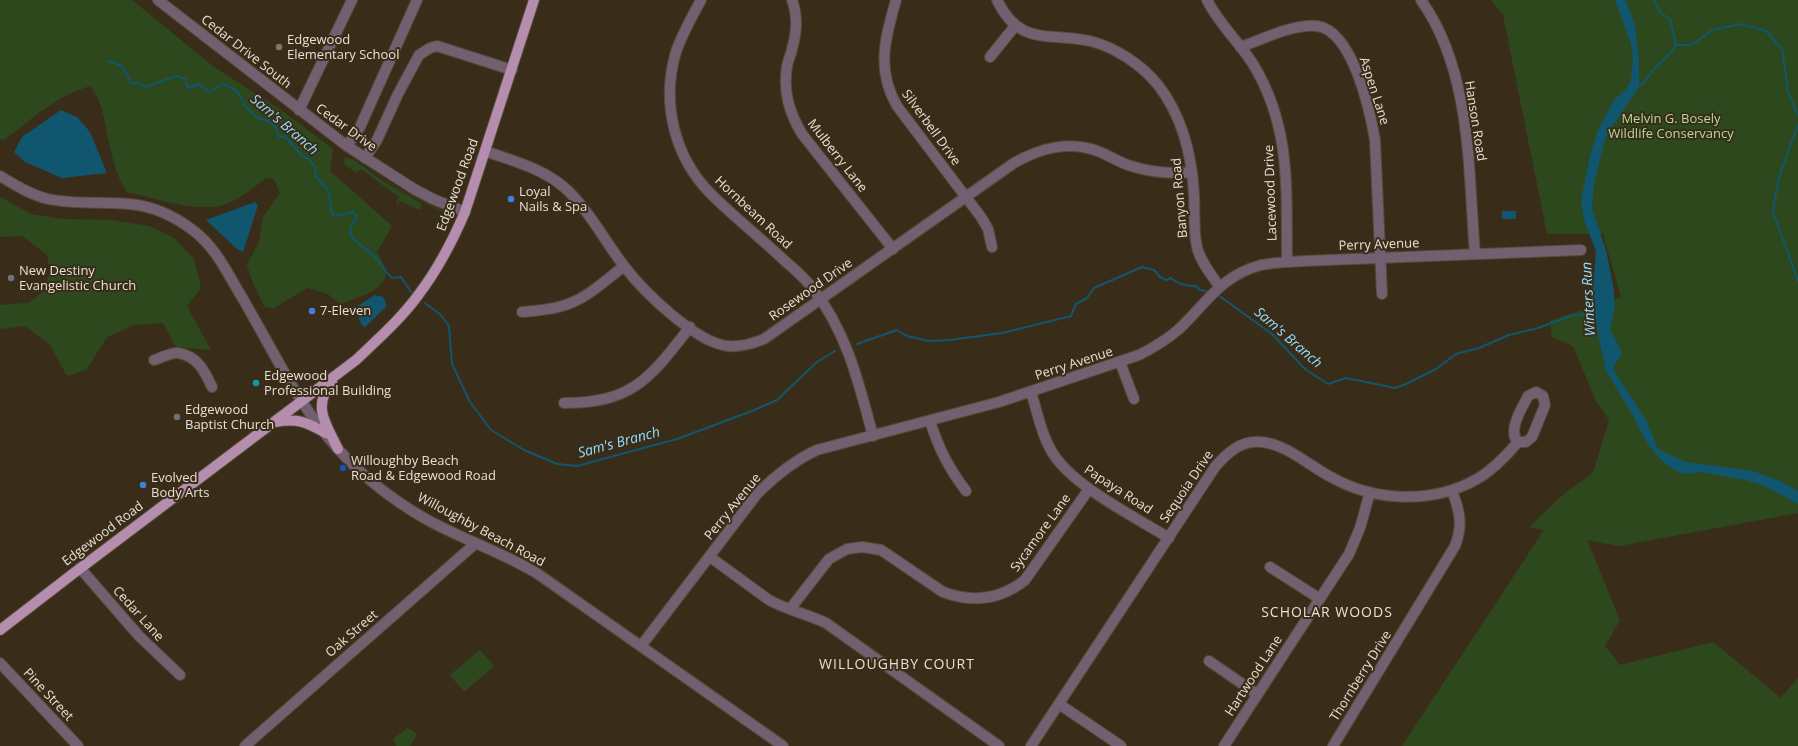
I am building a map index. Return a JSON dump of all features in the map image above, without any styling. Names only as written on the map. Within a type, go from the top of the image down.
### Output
[{"type":"main road","name":"Edgewood Road","points":[[0,630],[271,423],[340,373],[390,328],[419,294],[438,266],[465,212],[534,0]]},
{"type":"main road","points":[[338,449],[324,421],[320,409],[321,399],[325,390],[340,373]]},
{"type":"main road","points":[[271,423],[289,420],[301,421],[326,433]]},
{"type":"street","name":"Cedar Drive South","points":[[158,0],[299,110]]},
{"type":"street","name":"Cedar Drive","points":[[352,0],[299,110],[364,158],[433,200],[465,212]]},
{"type":"street","points":[[347,146],[360,127],[417,0]]},
{"type":"street","name":"Hornbeam Road","points":[[701,0],[676,51],[671,74],[670,99],[672,124],[676,137],[686,160],[695,175],[711,194],[805,280],[832,316],[846,346],[873,436]]},
{"type":"street","name":"Mulberry Lane","points":[[792,0],[796,17],[796,30],[793,48],[787,65],[785,80],[786,98],[792,119],[802,134],[893,248]]},
{"type":"street","name":"Silverbell Drive","points":[[896,0],[885,39],[884,53],[884,66],[891,95],[897,106],[981,217],[988,230],[992,247]]},
{"type":"street","name":"Banyon Road","points":[[997,0],[1001,8],[1015,26],[1031,34],[1042,37],[1090,41],[1120,53],[1145,71],[1165,95],[1177,116],[1188,146],[1192,172],[1197,248],[1203,262],[1219,286]]},
{"type":"street","name":"Lacewood Drive","points":[[1207,0],[1221,22],[1252,63],[1264,83],[1280,128],[1284,146],[1286,174],[1287,262]]},
{"type":"street","name":"Hanson Road","points":[[1421,0],[1438,29],[1448,52],[1456,80],[1469,150],[1475,254]]},
{"type":"street","points":[[990,57],[1015,26]]},
{"type":"street","name":"Aspen Lane","points":[[1240,47],[1308,26],[1325,28],[1339,39],[1356,72],[1371,118],[1375,140],[1382,294]]},
{"type":"street","points":[[364,158],[377,140],[398,94],[419,55],[424,50],[437,46],[512,70]]},
{"type":"street","name":"Rosewood Drive","points":[[485,151],[533,168],[553,178],[580,204],[624,266],[667,310],[677,319],[705,338],[727,346],[752,344],[764,339],[1023,158],[1048,148],[1060,146],[1087,148],[1130,166],[1150,170],[1192,172]]},
{"type":"street","name":"Willoughby Beach Road","points":[[0,176],[24,190],[47,199],[71,202],[130,204],[148,208],[178,220],[195,232],[218,257],[302,401],[338,449],[371,481],[424,517],[533,571],[783,746]]},
{"type":"street","name":"Perry Avenue","points":[[641,646],[757,494],[773,477],[802,457],[817,450],[999,402],[1140,355],[1178,330],[1219,286],[1236,276],[1262,265],[1287,262],[1581,250]]},
{"type":"street","points":[[522,312],[562,306],[571,303],[582,298],[624,266]]},
{"type":"street","points":[[564,403],[593,402],[609,398],[634,388],[660,366],[690,327]]},
{"type":"street","points":[[154,360],[178,353],[188,357],[203,367],[212,387]]},
{"type":"street","points":[[1120,362],[1134,399]]},
{"type":"street","name":"Papaya Road","points":[[1031,392],[1041,427],[1048,444],[1056,458],[1070,474],[1089,489],[1169,538]]},
{"type":"street","name":"Sequoia Drive","points":[[1031,746],[1215,467],[1225,455],[1233,449],[1253,442],[1276,445],[1332,478],[1351,486],[1386,496],[1421,496],[1452,491],[1478,479],[1518,442],[1526,442],[1534,433],[1545,405],[1545,400],[1540,393],[1532,393],[1528,396],[1514,429],[1513,436],[1518,442]]},
{"type":"street","points":[[930,421],[940,452],[966,491]]},
{"type":"street","name":"Sycamore Lane","points":[[790,609],[829,559],[847,549],[862,547],[881,550],[943,592],[972,599],[998,596],[1025,580],[1089,489]]},
{"type":"street","name":"Thornberry Drive","points":[[1333,746],[1455,546],[1460,535],[1460,513],[1452,491]]},
{"type":"street","name":"Hartwood Lane","points":[[1224,746],[1352,548],[1370,492]]},
{"type":"street","name":"Oak Street","points":[[246,746],[476,542]]},
{"type":"street","points":[[710,557],[769,600],[826,623],[999,746]]},
{"type":"street","points":[[1270,567],[1320,599]]},
{"type":"street","name":"Cedar Lane","points":[[80,568],[139,636],[180,675]]},
{"type":"street","points":[[1209,661],[1258,694]]},
{"type":"street","name":"Pine Street","points":[[0,663],[78,746]]},
{"type":"street","points":[[1060,704],[1121,746]]},
{"type":"green space","points":[[0,0],[132,0],[214,67],[281,110],[333,149],[330,171],[392,226],[377,252],[386,269],[386,275],[383,281],[373,291],[340,304],[328,294],[307,288],[274,308],[265,307],[252,281],[247,265],[259,242],[263,217],[280,193],[274,179],[266,178],[244,195],[231,202],[219,206],[208,207],[197,207],[173,203],[127,192],[121,182],[113,161],[100,103],[91,86],[67,95],[45,108],[4,140],[0,139]]},
{"type":"green space","name":"Melvin G. Bosely Wildlife Conservancy","points":[[1491,0],[1798,0],[1798,513],[1619,546],[1587,540],[1620,620],[1605,646],[1620,665],[1713,642],[1781,698],[1798,678],[1798,746],[1402,746],[1544,530],[1529,527],[1566,492],[1593,473],[1609,420],[1596,401],[1573,346],[1552,337],[1550,321],[1621,297],[1603,234],[1547,234],[1503,15]]},
{"type":"green space","points":[[350,155],[401,190],[451,215],[450,216],[400,190]]},
{"type":"green space","points":[[346,157],[354,160],[381,180],[422,204],[420,210],[400,201],[398,204],[396,203],[399,197],[361,169],[357,173],[345,165],[344,160]]},
{"type":"green space","points":[[0,197],[31,214],[63,219],[111,220],[149,226],[174,238],[194,259],[201,288],[187,306],[211,350],[176,347],[163,323],[134,325],[107,337],[86,370],[67,376],[50,345],[25,326],[0,329],[0,305],[28,303],[43,292],[50,272],[47,255],[22,236],[0,237]]},
{"type":"green space","points":[[480,650],[494,666],[464,692],[450,675]]},
{"type":"green space","points":[[408,728],[417,734],[410,746],[396,746],[393,739]]},
{"type":"water","points":[[1615,0],[1625,0],[1635,24],[1639,64],[1639,87],[1609,131],[1604,143],[1594,184],[1592,209],[1606,250],[1613,285],[1615,306],[1610,329],[1622,353],[1614,366],[1614,371],[1646,420],[1658,449],[1686,462],[1753,471],[1778,480],[1798,491],[1798,504],[1762,485],[1745,480],[1701,472],[1687,474],[1678,472],[1664,463],[1649,446],[1606,371],[1592,298],[1596,251],[1584,220],[1581,200],[1590,156],[1598,130],[1614,100],[1627,88],[1631,80],[1633,58],[1631,44]]},
{"type":"water","points":[[61,110],[77,117],[90,132],[107,173],[62,178],[25,162],[14,152],[22,137]]},
{"type":"water","points":[[255,202],[258,205],[243,252],[237,249],[206,220]]},
{"type":"water","points":[[1502,211],[1516,211],[1516,219],[1502,219]]},
{"type":"water","points":[[375,295],[383,297],[386,307],[365,327],[362,325],[355,311],[356,307]]},
{"type":"waterway","points":[[1638,85],[1642,85],[1654,69],[1668,56],[1676,45],[1670,19],[1660,12],[1654,0]]},
{"type":"waterway","points":[[1676,45],[1691,45],[1713,30],[1740,24],[1766,31],[1782,49],[1788,92],[1798,115]]},
{"type":"waterway","name":"Sam's Branch","points":[[109,61],[122,66],[131,83],[141,84],[145,87],[177,76],[185,79],[188,88],[199,84],[209,92],[223,84],[237,91],[246,107],[258,118],[268,121],[276,128],[279,137],[285,136],[303,157],[309,159],[315,167],[316,176],[328,190],[332,214],[336,216],[353,212],[357,217],[352,225],[352,236],[376,258],[392,278],[401,277],[411,292]]},
{"type":"waterway","points":[[1798,125],[1781,171],[1773,212],[1798,281]]},
{"type":"waterway","name":"Sam's Branch","points":[[857,344],[897,330],[907,336],[928,341],[950,340],[1002,333],[1071,316],[1076,304],[1087,298],[1094,288],[1142,267],[1154,270],[1160,277],[1166,280],[1171,278],[1180,284],[1196,286],[1200,290],[1210,292]]},
{"type":"waterway","name":"Sam's Branch","points":[[1218,295],[1272,334],[1305,369],[1328,384],[1346,378],[1395,388],[1436,369],[1456,354],[1479,348],[1509,335],[1538,328],[1570,316],[1595,313]]},
{"type":"waterway","name":"Sam's Branch","points":[[425,303],[441,315],[449,326],[452,364],[470,402],[491,430],[524,450],[557,464],[577,466],[677,439],[752,411],[777,400],[817,362],[835,351]]},
{"type":"place","name":"Edgewood Elementary School","points":[[279,47]]},
{"type":"place","name":"Loyal Nails & Spa","points":[[511,199]]},
{"type":"place","name":"New Destiny Evangelistic Church","points":[[11,278]]},
{"type":"place","name":"7-Eleven","points":[[312,311]]},
{"type":"place","name":"Edgewood Professional Building","points":[[256,383]]},
{"type":"place","name":"Edgewood Baptist Church","points":[[177,417]]},
{"type":"place","name":"Willoughby Beach Road & Edgewood Road","points":[[343,468]]},
{"type":"place","name":"Evolved Body Arts","points":[[143,485]]},
{"type":"district","name":"SCHOLAR WOODS","points":[[1327,613]]},
{"type":"district","name":"WILLOUGHBY COURT","points":[[897,665]]},
{"type":"water label","name":"Winters Run","points":[[1589,299]]}]
